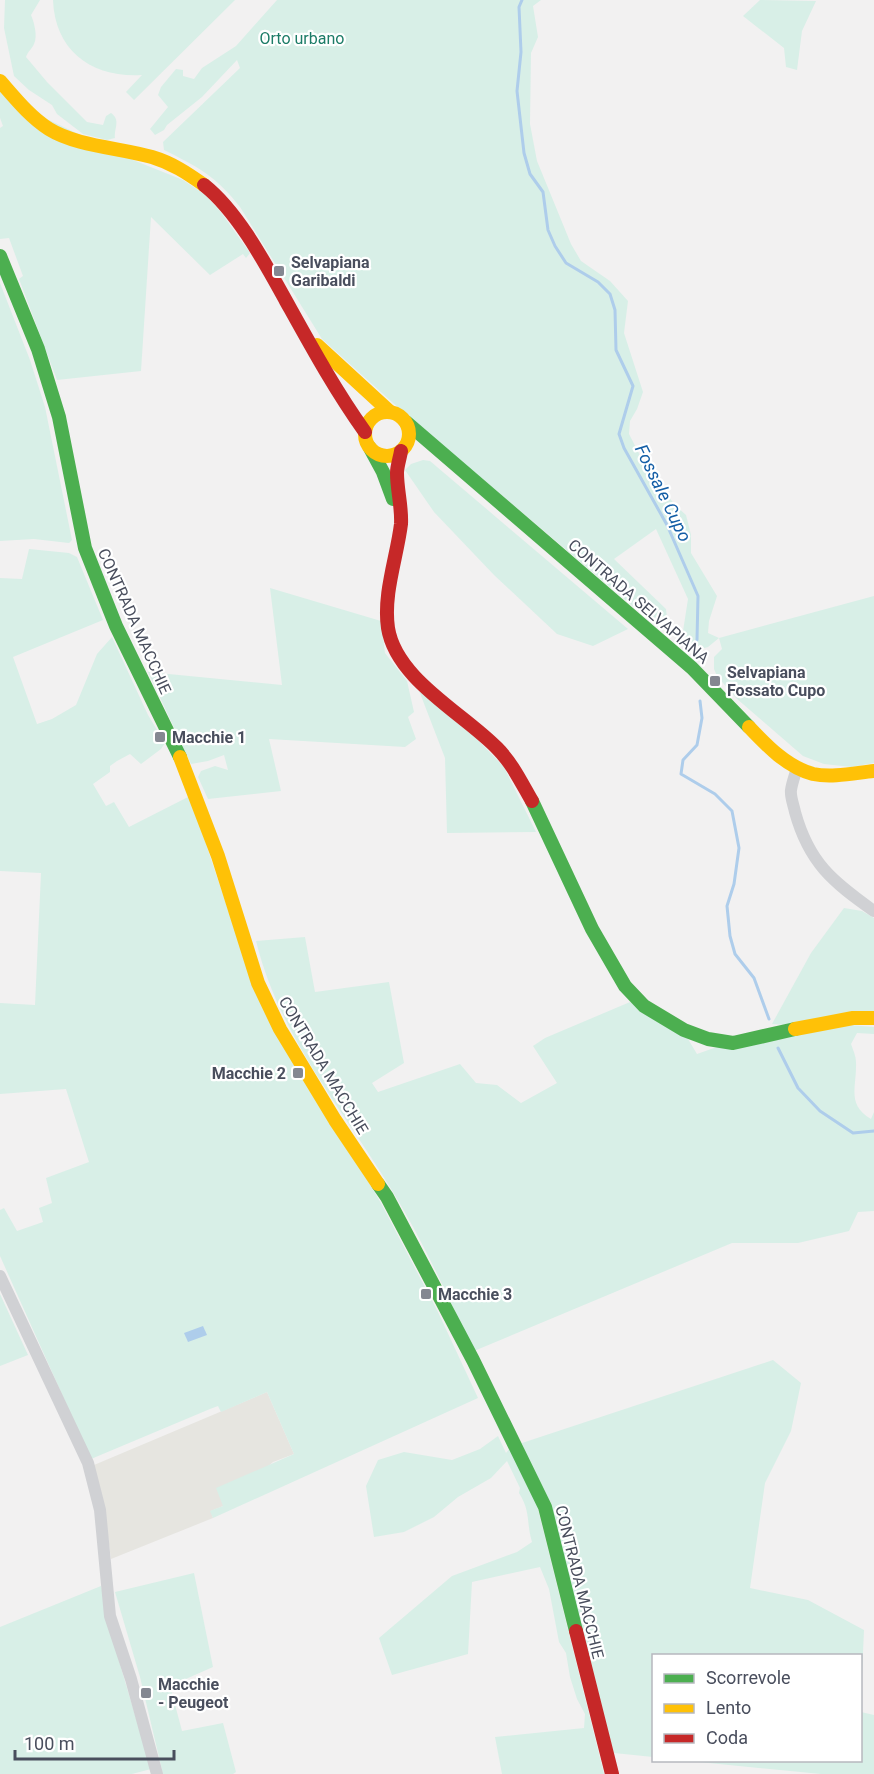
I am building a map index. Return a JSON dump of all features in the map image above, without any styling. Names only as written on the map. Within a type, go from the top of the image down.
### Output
[{"type":"main road","points":[[0,81],[27,111],[50,130],[86,143],[152,157],[181,168],[219,197],[263,259],[339,396],[365,432],[401,521]]},
{"type":"main road","name":"CONTRADA MACCHIE","points":[[0,256],[38,349],[59,417],[85,548],[116,626],[187,771],[218,856],[258,983],[284,1035],[335,1120],[387,1197],[494,1401],[545,1507],[612,1774]]},
{"type":"main road","points":[[301,329],[390,412]]},
{"type":"main road","points":[[365,432],[374,416],[381,412],[390,412],[399,415],[406,422],[410,435],[403,449],[397,471],[401,521],[389,596],[388,626],[392,644],[417,679],[495,746],[508,760],[538,811],[592,929],[625,986],[637,999],[663,1019],[708,1039],[733,1043],[853,1018],[874,1018]]},
{"type":"main road","name":"CONTRADA SELVAPIANA","points":[[406,422],[692,668],[772,751],[797,768],[814,774],[874,771]]},
{"type":"main road","points":[[369,446],[376,453],[384,456],[393,455],[403,449]]},
{"type":"main road","name":"CONTRADA SELVAPIANA","points":[[403,449],[420,450],[454,464]]},
{"type":"street","points":[[797,768],[790,792],[799,827],[813,856],[827,874],[874,911]]},
{"type":"street","points":[[0,1276],[88,1463],[100,1510],[110,1616],[131,1680],[157,1774]]},
{"type":"shaded area","points":[[267,1392],[294,1454],[273,1462],[223,1506],[211,1511],[213,1518],[111,1559],[105,1514],[94,1465]]},
{"type":"green space","points":[[5,0],[40,0],[31,15],[36,37],[26,57],[87,122],[103,125],[106,116],[111,113],[116,118],[115,138],[107,140],[83,134],[57,114],[52,105],[29,90],[14,76],[4,28]]},
{"type":"green space","points":[[53,0],[235,0],[134,100],[126,92],[142,75],[108,72],[80,58],[61,34],[55,18]]},
{"type":"green space","name":"Orto urbano","points":[[277,0],[541,0],[533,6],[538,37],[531,53],[530,124],[537,161],[571,244],[581,261],[610,281],[628,301],[624,333],[643,392],[630,421],[629,434],[649,473],[686,515],[691,535],[691,553],[717,596],[709,621],[708,633],[719,638],[708,647],[690,652],[681,644],[688,599],[656,529],[614,559],[666,609],[667,618],[662,631],[393,403],[322,339],[231,196],[206,173],[164,150],[163,142],[240,68],[237,60],[202,97],[167,125],[164,130],[155,135],[150,129],[168,107],[158,95],[161,87],[176,69],[183,70],[183,76],[194,79],[202,68],[236,46]]},
{"type":"green space","points":[[760,0],[816,1],[802,31],[797,70],[786,67],[784,48],[743,16]]},
{"type":"green space","points":[[0,90],[9,101],[133,160],[183,180],[204,194],[220,211],[250,253],[246,258],[243,254],[210,275],[151,217],[141,371],[57,380],[19,279],[23,276],[9,238],[0,239],[0,128],[3,126],[0,118]]},
{"type":"green space","points":[[0,283],[30,360],[45,407],[72,540],[69,543],[34,539],[0,541]]},
{"type":"green space","points":[[423,460],[430,461],[628,629],[593,646],[557,634],[494,575],[434,512],[405,470],[411,464]]},
{"type":"green space","points":[[29,549],[69,553],[77,557],[103,620],[13,657],[37,724],[52,719],[76,705],[97,654],[112,637],[148,715],[165,743],[161,749],[141,764],[130,754],[117,761],[110,766],[110,772],[93,784],[106,806],[114,802],[129,827],[190,796],[250,976],[382,1205],[438,1312],[478,1398],[213,1518],[210,1511],[223,1506],[216,1488],[294,1454],[267,1392],[221,1412],[218,1406],[210,1409],[91,1459],[0,1256],[0,1210],[4,1208],[17,1231],[43,1222],[39,1208],[52,1203],[46,1178],[89,1162],[66,1089],[0,1094],[0,1003],[35,1005],[41,873],[0,871],[0,578],[22,579]]},
{"type":"green space","points":[[270,588],[381,621],[385,653],[407,681],[414,712],[408,717],[416,739],[405,747],[269,739],[281,791],[208,799],[198,777],[201,771],[215,766],[228,770],[224,755],[191,764],[148,672],[282,685]]},
{"type":"green space","points":[[874,596],[874,763],[851,767],[824,764],[803,756],[736,698],[717,676],[714,669],[714,657],[722,649],[719,638]]},
{"type":"green space","points":[[418,688],[476,738],[504,767],[536,832],[447,833],[445,758]]},
{"type":"green space","points":[[844,908],[862,911],[874,918],[874,1013],[786,1025],[772,1024],[811,953]]},
{"type":"green space","points":[[305,937],[315,992],[389,982],[404,1063],[372,1083],[378,1092],[460,1064],[476,1083],[497,1085],[521,1103],[557,1083],[533,1046],[545,1038],[630,1002],[688,1039],[697,1054],[714,1048],[849,1025],[874,1027],[874,1034],[857,1033],[851,1044],[856,1060],[854,1094],[858,1107],[871,1119],[874,1112],[874,1211],[858,1212],[849,1231],[798,1243],[732,1243],[474,1351],[404,1211],[315,1072],[280,1009],[256,941]]},
{"type":"green space","points":[[0,1294],[28,1355],[0,1366]]},
{"type":"green space","points":[[773,1360],[801,1383],[791,1431],[765,1483],[750,1588],[808,1600],[864,1630],[862,1675],[862,1654],[652,1654],[652,1757],[614,1753],[522,1443]]},
{"type":"green space","points":[[498,1436],[506,1453],[510,1448],[537,1505],[604,1774],[502,1774],[495,1737],[584,1728],[585,1714],[570,1677],[566,1653],[559,1642],[549,1589],[540,1567],[472,1582],[468,1654],[392,1675],[379,1638],[452,1576],[517,1552],[532,1542],[527,1512],[519,1493],[520,1488],[507,1461],[491,1478],[458,1497],[434,1517],[404,1532],[374,1537],[366,1486],[378,1460],[404,1452],[452,1460],[480,1449]]},
{"type":"green space","points":[[194,1573],[213,1667],[170,1686],[182,1731],[223,1723],[236,1772],[233,1774],[163,1774],[140,1677],[115,1592]]},
{"type":"green space","points":[[101,1586],[119,1661],[151,1769],[132,1774],[0,1774],[0,1627]]},
{"type":"green space","points":[[862,1712],[874,1715],[874,1774],[821,1774],[699,1762],[862,1762]]},
{"type":"water","points":[[203,1326],[207,1335],[188,1342],[184,1333]]},
{"type":"waterway","name":"Fossale Cupo","points":[[522,0],[519,7],[521,52],[517,91],[524,153],[530,174],[543,192],[548,230],[555,246],[566,263],[598,282],[610,294],[615,310],[616,350],[633,386],[619,434],[624,448],[667,525],[698,596],[697,640]]},
{"type":"waterway","name":"Fossale Cupo","points":[[700,701],[702,718],[697,745],[683,760],[681,774],[715,794],[732,811],[739,848],[734,884],[727,906],[730,936],[735,954],[754,978],[769,1019]]},
{"type":"waterway","name":"Fossale Cupo","points":[[778,1048],[798,1088],[820,1111],[853,1133],[874,1131]]},
{"type":"traffic: fast","points":[[0,256],[38,349],[59,417],[85,548],[116,626],[180,757]]},
{"type":"traffic: fast","points":[[406,422],[692,668],[749,727]]},
{"type":"traffic: fast","points":[[370,448],[383,472],[393,499]]},
{"type":"traffic: fast","points":[[532,801],[592,929],[625,986],[644,1006],[684,1030],[708,1039],[733,1043],[795,1029]]},
{"type":"traffic: fast","points":[[378,1184],[473,1360],[545,1507],[576,1631]]},
{"type":"traffic: slow","points":[[0,81],[35,119],[60,135],[85,143],[159,159],[204,185]]},
{"type":"traffic: slow","points":[[317,345],[390,412]]},
{"type":"traffic: slow","points":[[387,412],[395,413],[403,418],[408,426],[409,434],[408,442],[403,450],[395,455],[387,456],[379,455],[371,450],[366,442],[365,434],[366,426],[371,418],[379,413],[387,412]]},
{"type":"traffic: slow","points":[[749,727],[778,755],[804,771],[828,776],[874,771]]},
{"type":"traffic: slow","points":[[180,757],[218,856],[258,983],[280,1029],[335,1120],[378,1184]]},
{"type":"traffic: slow","points":[[795,1029],[853,1018],[874,1018]]},
{"type":"traffic: jam","points":[[204,185],[228,209],[250,239],[324,368],[365,432]]},
{"type":"traffic: jam","points":[[401,451],[397,468],[401,524],[387,602],[388,628],[394,646],[417,679],[502,754],[532,801]]},
{"type":"traffic: jam","points":[[576,1631],[612,1774]]},
{"type":"place","name":"Selvapiana Garibaldi","points":[[279,271]]},
{"type":"place","name":"Selvapiana Fossato Cupo","points":[[715,681]]},
{"type":"place","name":"Macchie 1","points":[[160,737]]},
{"type":"place","name":"Macchie 2","points":[[298,1073]]},
{"type":"place","name":"Macchie 3","points":[[426,1294]]},
{"type":"place","name":"Macchie - Peugeot","points":[[146,1693]]}]
